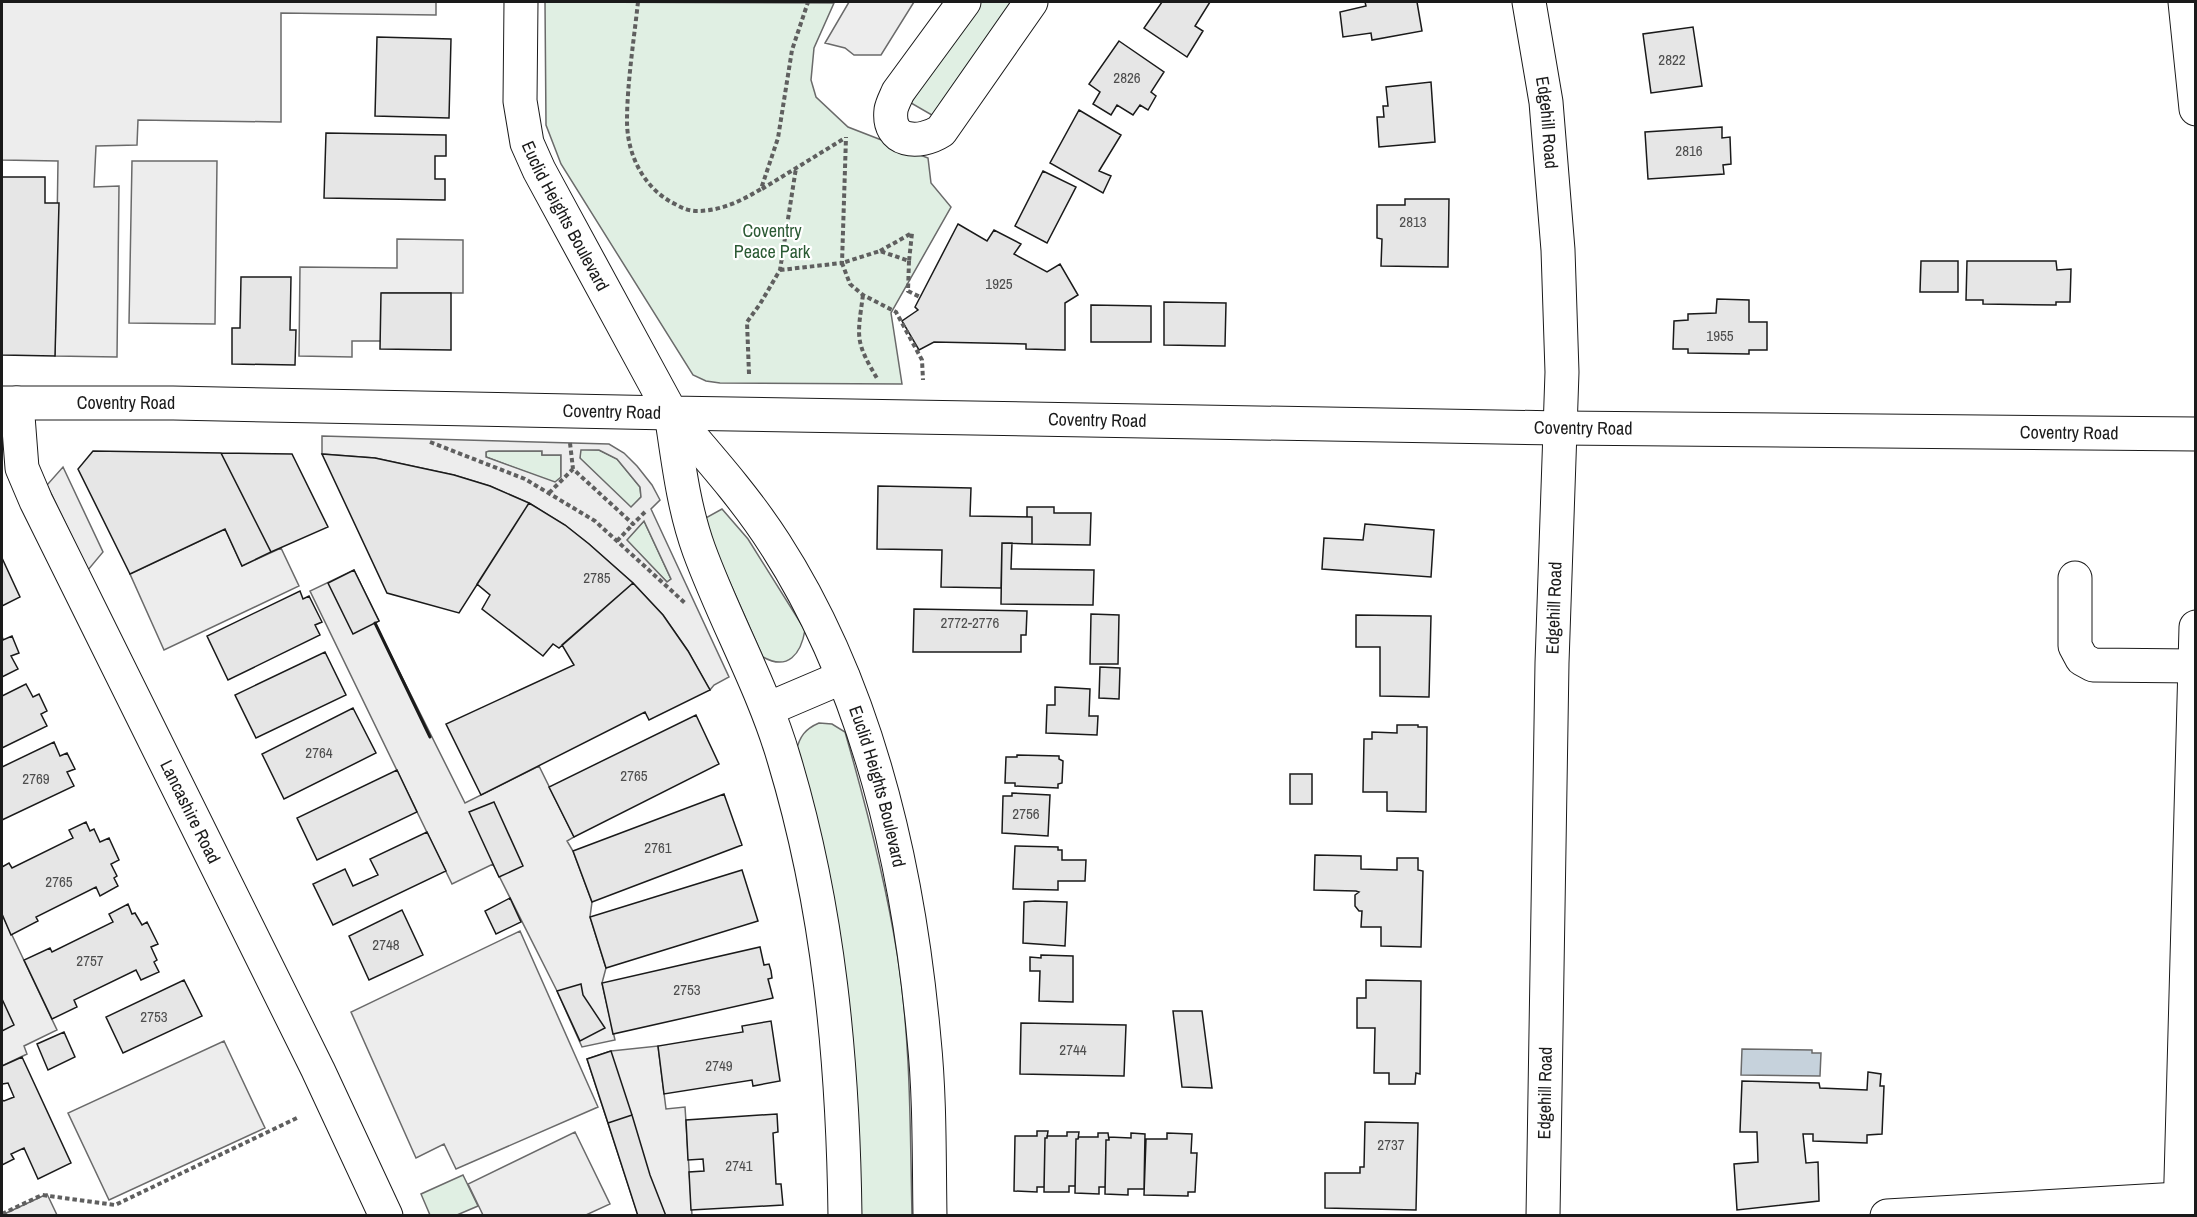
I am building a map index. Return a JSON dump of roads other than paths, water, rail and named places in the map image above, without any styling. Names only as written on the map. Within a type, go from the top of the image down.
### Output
[{"type":"street","name":"Euclid Heights Boulevard","points":[[521,2],[520,101],[527,143],[539,170],[671,413],[750,505],[777,546],[803,592],[843,677],[869,745],[890,825],[912,939],[922,1016],[927,1073],[930,1215]]},
{"type":"street","points":[[964,2],[898,92],[891,108],[891,121],[894,130],[904,138],[924,140],[941,131],[1031,2]]},
{"type":"street","name":"Edgehill Road","points":[[1529,2],[1546,102],[1558,250],[1562,372],[1552,663],[1543,1215]]},
{"type":"street","points":[[2186,2],[2196,109]]},
{"type":"street","name":"Coventry Road","points":[[9,403],[173,403],[1561,428],[2196,434]]},
{"type":"street","name":"Lancashire Road","points":[[9,403],[22,468],[37,504],[318,1070],[386,1215]]},
{"type":"street","name":"Euclid Heights Boulevard","points":[[671,413],[685,503],[699,550],[768,709],[798,807],[822,918],[834,998],[841,1075],[845,1215]]},
{"type":"street","points":[[2075,578],[2075,646],[2082,659],[2093,665],[2195,666]]},
{"type":"street","points":[[1887,1215],[2185,1204],[2196,627]]},
{"type":"street","points":[[768,709],[843,677]]},
{"type":"park label","name":"Coventry Peace Park","points":[[772,241]]}]
